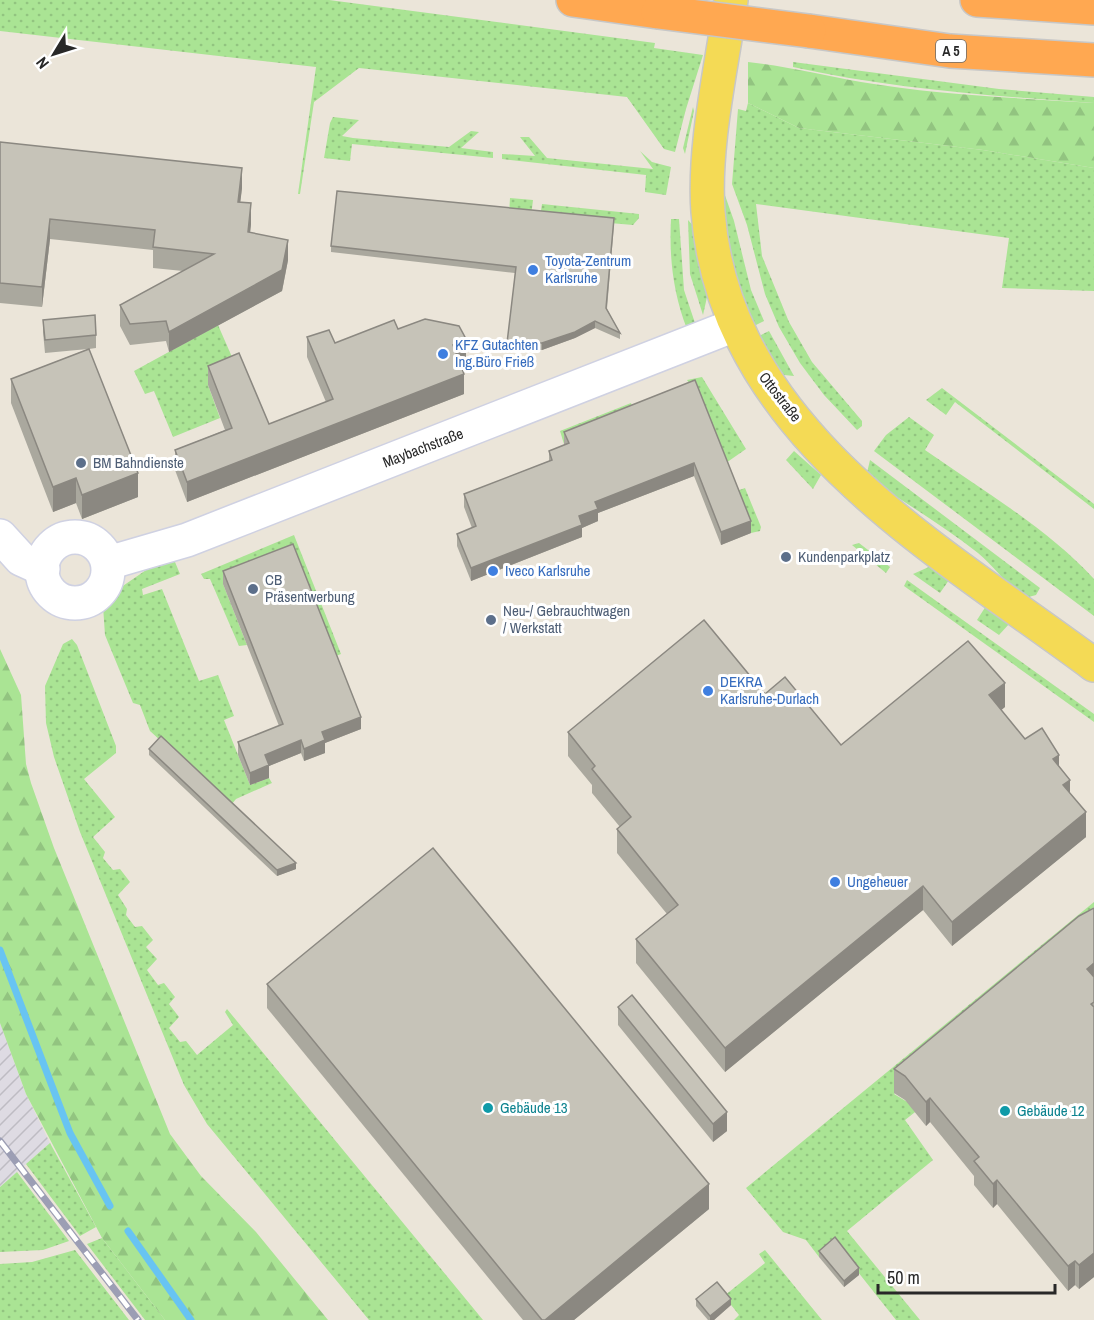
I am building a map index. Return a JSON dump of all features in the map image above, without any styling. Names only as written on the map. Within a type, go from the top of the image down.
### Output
[{"type":"highway","name":"A 5","points":[[573,0],[950,51],[1094,60]]},
{"type":"highway","points":[[977,0],[1094,8]]},
{"type":"main road","name":"Ottostraße","points":[[731,0],[708,164],[708,211],[716,265],[735,325],[760,372],[848,479],[920,538],[1094,665]]},
{"type":"street","name":"Maybachstraße","points":[[108,563],[187,540],[735,325]]},
{"type":"street","points":[[0,536],[7,547],[21,559],[43,570]]},
{"type":"street","points":[[74,537],[95,544],[108,563],[108,573],[101,592],[80,603],[67,602],[51,593],[46,585],[43,570],[44,560],[51,548],[63,540],[74,537]]},
{"type":"street","points":[[0,573],[43,570]]},
{"type":"shaded area","points":[[0,1023],[26,1094],[50,1143],[0,1187]]},
{"type":"green space","points":[[0,0],[329,0],[655,43],[654,48],[703,55],[675,152],[664,149],[627,97],[359,68],[314,102],[300,194],[298,194],[316,67],[0,31]]},
{"type":"green space","points":[[748,62],[919,90],[1094,103],[1094,168],[983,150],[799,128],[748,103]]},
{"type":"green space","points":[[793,62],[999,89],[1094,97],[1094,103],[980,94],[868,81],[793,67]]},
{"type":"green space","points":[[748,103],[799,128],[983,150],[1094,168],[1094,291],[1002,288],[1009,238],[756,204],[762,256],[789,322],[812,362],[862,421],[862,426],[857,430],[824,395],[800,363],[779,327],[765,294],[747,225],[732,184],[738,109],[746,111]]},
{"type":"green space","points":[[693,107],[694,111],[685,154],[683,148]]},
{"type":"green space","points":[[333,117],[359,120],[342,136],[353,138],[449,147],[471,131],[479,132],[461,148],[493,152],[493,158],[352,144],[350,161],[324,158]]},
{"type":"green space","points":[[520,137],[529,137],[547,158],[653,169],[640,151],[652,162],[671,167],[666,195],[645,192],[646,175],[502,159],[502,154],[535,156]]},
{"type":"green space","points":[[720,181],[734,221],[751,290],[764,321],[752,327],[732,276]]},
{"type":"green space","points":[[510,198],[533,200],[531,216],[509,214]]},
{"type":"green space","points":[[542,204],[639,214],[639,218],[633,225],[540,217]]},
{"type":"green space","points":[[671,219],[679,219],[684,290],[695,323],[687,329],[678,302],[673,275]]},
{"type":"green space","points":[[688,220],[697,230],[707,297],[703,315],[690,274]]},
{"type":"green space","points":[[218,325],[239,373],[208,385],[220,418],[173,437],[154,391],[145,394],[134,371]]},
{"type":"green space","points":[[769,331],[794,376],[784,375],[757,337]]},
{"type":"green space","points":[[702,377],[746,449],[723,465],[696,393],[687,380]]},
{"type":"green space","points":[[942,388],[1094,504],[1094,509],[955,402],[946,415],[926,400]]},
{"type":"green space","points":[[631,403],[635,417],[564,444],[560,431]]},
{"type":"green space","points":[[909,417],[934,435],[925,450],[1035,526],[1076,560],[1094,579],[1094,616],[874,451],[886,435]]},
{"type":"green space","points":[[794,451],[821,475],[813,489],[786,460]]},
{"type":"green space","points":[[870,460],[1040,588],[1036,595],[1025,598],[978,553],[937,523],[866,477]]},
{"type":"green space","points":[[745,488],[761,527],[760,531],[751,533],[734,492]]},
{"type":"green space","points":[[294,535],[341,654],[333,657],[223,584],[247,645],[239,646],[210,579],[204,579],[201,574]]},
{"type":"green space","points":[[859,543],[890,567],[886,573],[852,545]]},
{"type":"green space","points":[[168,559],[175,562],[180,574],[142,589],[143,595],[162,589],[199,681],[218,675],[234,716],[224,720],[250,785],[269,778],[272,783],[236,799],[231,805],[150,731],[140,705],[133,703],[105,635],[101,601],[149,568]]},
{"type":"green space","points":[[931,566],[949,580],[940,593],[913,574]]},
{"type":"green space","points":[[907,580],[1094,714],[1094,722],[904,586]]},
{"type":"green space","points":[[986,606],[1010,623],[999,635],[977,620]]},
{"type":"green space","points":[[72,639],[77,645],[116,746],[116,753],[84,779],[115,817],[93,837],[105,852],[103,858],[113,870],[120,869],[130,882],[118,895],[127,909],[126,915],[135,927],[142,926],[153,940],[146,947],[157,959],[147,970],[158,985],[164,983],[175,997],[169,1004],[179,1017],[169,1028],[180,1042],[186,1041],[197,1055],[233,1025],[225,1012],[227,1009],[483,1320],[369,1320],[207,1124],[184,1085],[80,832],[54,757],[46,723],[45,686],[63,644]]},
{"type":"green space","points":[[0,649],[21,695],[26,764],[31,783],[54,848],[170,1134],[201,1176],[256,1232],[328,1320],[165,1320],[102,1238],[26,1094],[0,1023]]},
{"type":"green space","points":[[1094,902],[1094,907],[1041,950],[894,1094],[919,1109],[905,1120],[933,1160],[847,1231],[920,1320],[896,1320],[835,1243],[819,1257],[806,1240],[783,1232],[746,1188]]},
{"type":"green space","points":[[50,1143],[96,1227],[80,1236],[26,1164]]},
{"type":"green space","points":[[17,1172],[69,1241],[43,1250],[0,1252],[0,1187]]},
{"type":"green space","points":[[102,1238],[165,1320],[145,1320],[87,1244]]},
{"type":"green space","points":[[75,1250],[129,1320],[0,1320],[0,1264],[32,1262]]},
{"type":"green space","points":[[765,1250],[822,1320],[734,1320],[739,1315],[724,1296],[765,1263],[759,1254]]},
{"type":"building","points":[[0,142],[242,168],[238,202],[251,203],[248,232],[288,240],[282,270],[169,332],[166,321],[130,324],[120,305],[214,254],[153,247],[155,230],[50,219],[42,287],[0,283]]},
{"type":"building","points":[[337,191],[614,218],[606,308],[620,333],[595,321],[575,332],[542,343],[507,343],[516,267],[331,246]]},
{"type":"building","points":[[95,315],[96,335],[45,340],[43,320]]},
{"type":"building","points":[[425,319],[459,326],[466,339],[453,345],[464,374],[187,482],[175,450],[232,428],[208,366],[239,353],[269,424],[333,399],[307,337],[329,330],[335,343],[394,320],[398,329]]},
{"type":"building","points":[[89,349],[138,473],[82,495],[76,478],[53,487],[11,379]]},
{"type":"building","points":[[695,380],[751,521],[721,532],[694,463],[595,502],[598,509],[579,516],[582,525],[471,568],[457,534],[476,526],[464,494],[552,460],[549,451],[569,443],[564,432]]},
{"type":"building","points":[[293,544],[361,717],[322,732],[325,740],[304,749],[301,740],[265,755],[269,765],[250,773],[238,742],[283,724],[223,571]]},
{"type":"building","name":"Ungeheuer","points":[[704,620],[765,694],[785,677],[841,745],[968,641],[1005,683],[989,695],[1025,739],[1042,728],[1059,755],[1053,759],[1070,780],[1063,785],[1086,812],[952,922],[923,886],[725,1048],[636,939],[678,905],[617,829],[631,817],[592,769],[595,766],[568,732]]},
{"type":"building","points":[[161,736],[296,863],[277,870],[149,749]]},
{"type":"building","name":"Gebäude 13","points":[[433,848],[709,1184],[545,1320],[542,1320],[267,984]]},
{"type":"building","name":"Gebäude 12","points":[[1094,908],[1094,963],[1087,969],[1094,977],[1094,1002],[1091,1004],[1094,1007],[1094,1253],[1079,1265],[1075,1261],[1068,1266],[997,1180],[993,1184],[974,1161],[979,1157],[930,1098],[926,1102],[905,1076],[894,1069],[1079,916]]},
{"type":"building","points":[[632,995],[727,1112],[713,1124],[618,1007]]},
{"type":"building","points":[[835,1237],[859,1268],[844,1281],[819,1251]]},
{"type":"building","points":[[717,1282],[731,1299],[710,1316],[696,1299]]},
{"type":"waterway","points":[[0,950],[70,1133],[110,1206]]},
{"type":"waterway","points":[[128,1231],[191,1320]]},
{"type":"railway","points":[[0,1141],[138,1320]]},
{"type":"place","name":"Toyota-Zentrum Karlsruhe","points":[[533,270]]},
{"type":"place","name":"KFZ Gutachten Ing.Büro Frieß","points":[[443,354]]},
{"type":"place","name":"BM Bahndienste","points":[[81,463]]},
{"type":"place","name":"Kundenparkplatz","points":[[786,557]]},
{"type":"place","name":"Iveco Karlsruhe","points":[[493,571]]},
{"type":"place","name":"CB Präsentwerbung","points":[[253,589]]},
{"type":"place","name":"Neu-/ Gebrauchtwagen / Werkstatt","points":[[491,620]]},
{"type":"place","name":"DEKRA Karlsruhe-Durlach","points":[[708,691]]},
{"type":"place","name":"Ungeheuer","points":[[835,882]]},
{"type":"place","name":"Gebäude 13","points":[[488,1108]]},
{"type":"place","name":"Gebäude 12","points":[[1005,1111]]}]
